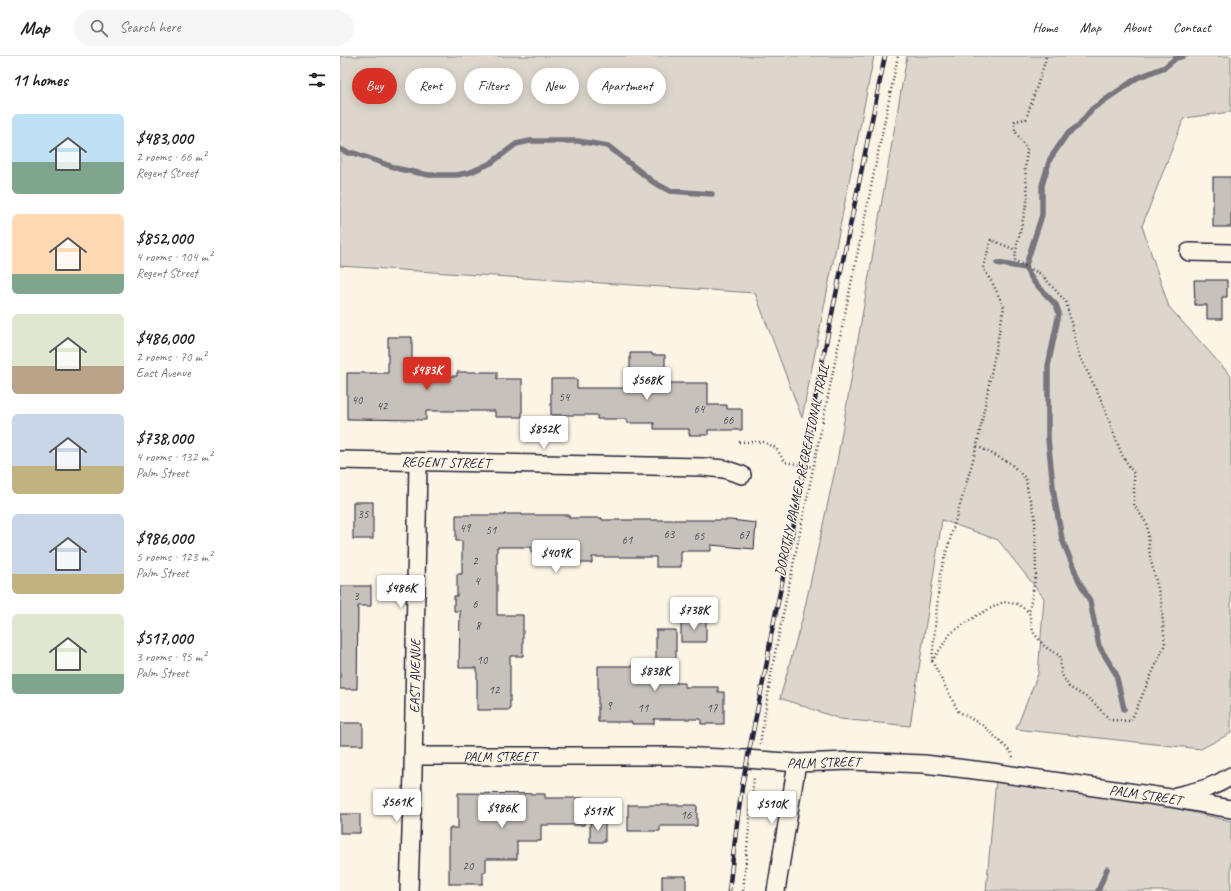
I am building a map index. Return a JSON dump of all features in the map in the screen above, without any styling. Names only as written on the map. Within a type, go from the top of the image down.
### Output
[{"type":"street","points":[[1189,252],[1231,253]]},
{"type":"street","name":"REGENT STREET","points":[[340,460],[703,467],[724,469],[742,474]]},
{"type":"street","name":"EAST AVENUE","points":[[409,891],[418,462]]},
{"type":"street","name":"PALM STREET","points":[[413,756],[674,756],[796,763],[850,761],[924,764],[1023,776],[1170,798],[1231,809]]},
{"type":"street","points":[[776,891],[796,763]]},
{"type":"street","points":[[1170,798],[1207,789],[1231,776]]},
{"type":"path","name":"DOROTHY PALMER RECREATIONAL TRAIL","points":[[743,891],[753,781],[772,663],[898,56]]},
{"type":"path","points":[[977,446],[1010,463],[1026,479],[1028,493],[1035,516],[1036,574],[1029,612],[1033,632],[1045,647],[1060,656],[1061,673],[1069,687],[1091,700],[1110,720],[1131,721],[1165,644],[1161,601],[1150,557],[1146,524],[1134,505],[1134,474],[1122,455],[1100,397],[1079,355],[1066,302],[1041,274],[1015,261],[1016,250],[1028,197],[1025,169],[1027,149],[1015,131],[1015,122],[1026,119],[1046,56]]},
{"type":"path","points":[[1016,250],[991,240],[983,268],[1004,306],[977,446],[940,574],[932,661],[958,711],[985,727],[1011,752],[1023,776]]},
{"type":"path","points":[[739,442],[764,442],[776,448],[785,462],[812,467]]},
{"type":"path","points":[[932,661],[951,633],[976,616],[1003,602],[1018,604],[1029,612]]},
{"type":"shaded area","points":[[340,56],[874,56],[802,418],[755,293],[340,266]]},
{"type":"shaded area","points":[[907,56],[1231,56],[1231,112],[1184,118],[1142,226],[1169,307],[1231,376],[1231,733],[1201,749],[1016,729],[1038,674],[1044,598],[998,540],[942,520],[910,726],[840,719],[780,698],[803,616],[837,461]]},
{"type":"shaded area","points":[[996,779],[1143,801],[1231,821],[1231,891],[986,891]]},
{"type":"building","points":[[1213,177],[1231,177],[1231,227],[1213,227]]},
{"type":"building","points":[[1194,280],[1227,280],[1227,297],[1222,297],[1222,319],[1207,319],[1207,305],[1195,305]]},
{"type":"building","points":[[388,337],[412,337],[412,376],[457,376],[457,372],[497,372],[497,379],[522,379],[522,417],[495,417],[495,411],[426,411],[426,420],[347,419],[347,373],[388,373]]},
{"type":"building","points":[[630,353],[652,353],[652,355],[665,355],[665,383],[708,383],[708,405],[727,405],[727,409],[742,409],[742,430],[708,430],[708,435],[689,435],[689,429],[654,429],[654,423],[627,423],[627,419],[597,419],[597,415],[551,415],[551,379],[577,379],[577,388],[630,388]]},
{"type":"building","points":[[353,502],[373,502],[373,539],[353,539]]},
{"type":"building","points":[[456,515],[569,515],[569,518],[602,518],[602,520],[731,520],[756,523],[754,549],[711,545],[711,551],[681,551],[681,567],[656,567],[656,557],[592,557],[592,563],[578,563],[578,549],[546,549],[546,552],[531,552],[531,547],[497,547],[497,615],[523,615],[523,656],[510,656],[510,710],[477,710],[477,668],[459,668],[460,611],[454,611],[454,596],[457,596],[457,574],[462,574],[462,541],[456,541]]},
{"type":"building","points":[[340,586],[371,586],[371,606],[358,606],[357,689],[340,689]]},
{"type":"building","points":[[681,620],[706,620],[706,642],[681,642]]},
{"type":"building","points":[[656,630],[676,630],[676,683],[685,683],[685,687],[718,687],[718,692],[724,692],[724,724],[701,724],[701,719],[654,719],[654,724],[632,724],[632,722],[598,722],[598,666],[656,666]]},
{"type":"building","points":[[340,723],[363,723],[363,745],[340,745]]},
{"type":"building","points":[[458,793],[545,794],[545,798],[584,798],[584,825],[541,825],[541,841],[517,841],[517,859],[486,859],[486,872],[483,872],[483,884],[449,884],[449,828],[458,828]]},
{"type":"building","points":[[628,805],[697,805],[697,826],[660,826],[660,831],[628,831]]},
{"type":"building","points":[[340,814],[360,814],[360,833],[340,833]]},
{"type":"building","points":[[590,823],[605,823],[605,842],[590,842]]},
{"type":"building","points":[[662,876],[686,876],[686,891],[662,891]]},
{"type":"waterway","points":[[1025,268],[1042,215],[1042,185],[1050,159],[1067,134],[1078,126],[1092,109],[1137,78],[1165,67],[1176,58],[1183,56]]},
{"type":"waterway","points":[[340,149],[348,153],[354,153],[399,169],[429,175],[457,175],[471,172],[491,163],[516,144],[530,141],[578,141],[608,146],[653,182],[670,191],[712,194]]},
{"type":"waterway","points":[[997,263],[1025,268],[1034,282],[1056,305],[1059,313],[1048,366],[1048,439],[1054,495],[1062,539],[1079,581],[1090,601],[1099,646],[1116,674],[1124,709]]},
{"type":"waterway","points":[[1098,891],[1107,869]]},
{"type":"railway","points":[[729,891],[743,781],[796,514],[818,382],[885,56]]}]
